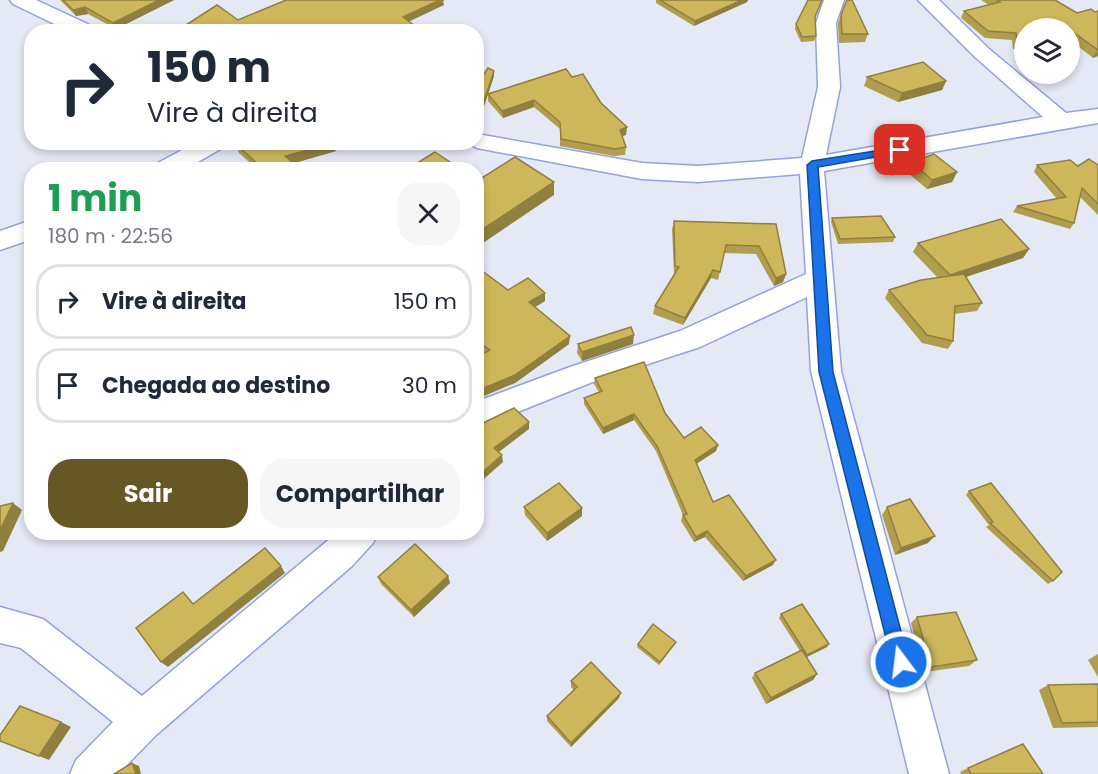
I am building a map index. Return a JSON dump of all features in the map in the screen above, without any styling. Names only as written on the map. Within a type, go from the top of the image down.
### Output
[{"type":"street","points":[[20,0],[72,24]]},
{"type":"street","points":[[834,0],[826,23],[829,87],[812,165],[826,372],[929,774]]},
{"type":"street","points":[[928,0],[982,53],[1061,122]]},
{"type":"street","points":[[484,142],[642,171],[698,174],[812,165],[1098,116]]},
{"type":"street","points":[[180,162],[201,150]]},
{"type":"street","points":[[0,241],[24,232]]},
{"type":"street","points":[[484,414],[580,375],[690,339],[820,279]]},
{"type":"street","points":[[90,774],[142,721],[340,555],[354,540]]},
{"type":"street","points":[[0,625],[30,632],[142,721]]},
{"type":"building","points":[[63,0],[159,0],[113,23],[85,7],[73,10]]},
{"type":"building","points":[[286,0],[440,0],[403,17],[412,24],[187,24],[217,5],[238,20]]},
{"type":"building","points":[[660,0],[742,0],[695,21]]},
{"type":"building","points":[[808,0],[822,0],[815,17],[816,36],[802,37],[796,24]]},
{"type":"building","points":[[847,0],[852,0],[868,34],[842,34],[841,15]]},
{"type":"building","points":[[996,0],[1055,0],[1077,13],[1091,9],[1098,11],[1098,50],[1080,37],[1080,18],[1014,18],[1014,33],[988,31],[964,11],[1000,2]]},
{"type":"building","points":[[923,62],[946,81],[902,93],[867,77]]},
{"type":"building","points":[[488,68],[494,71],[484,101],[484,74]]},
{"type":"building","points":[[566,69],[572,77],[583,74],[601,103],[627,127],[620,130],[626,147],[615,149],[561,139],[560,122],[534,100],[502,111],[488,94]]},
{"type":"building","points":[[242,150],[308,150],[285,156],[292,162],[255,162]]},
{"type":"building","points":[[435,152],[450,162],[419,162]]},
{"type":"building","points":[[934,154],[957,172],[932,180],[912,162]]},
{"type":"building","points":[[515,157],[554,182],[484,228],[484,177]]},
{"type":"building","points":[[1089,159],[1098,165],[1098,204],[1082,188],[1074,223],[1017,206],[1066,197],[1037,165],[1070,160],[1078,166]]},
{"type":"building","points":[[881,216],[895,237],[840,239],[832,218]]},
{"type":"building","points":[[1001,219],[1029,249],[950,275],[918,243]]},
{"type":"building","points":[[674,221],[776,224],[786,274],[776,278],[759,246],[726,245],[720,272],[713,270],[685,318],[655,306],[679,267],[675,266]]},
{"type":"building","points":[[484,272],[508,290],[528,278],[545,293],[529,302],[570,336],[515,375],[484,388],[484,353],[490,350],[484,346]]},
{"type":"building","points":[[964,274],[982,303],[955,306],[953,341],[927,335],[889,290],[921,280]]},
{"type":"building","points":[[631,327],[634,335],[582,352],[578,344]]},
{"type":"building","points":[[644,362],[665,413],[684,438],[701,427],[718,445],[695,460],[713,502],[729,495],[776,560],[746,576],[707,531],[696,537],[683,515],[687,514],[657,446],[634,414],[603,428],[584,398],[602,391],[595,378]]},
{"type":"building","points":[[514,408],[529,422],[494,448],[502,455],[484,471],[484,423]]},
{"type":"building","points":[[559,483],[582,508],[547,533],[524,507]]},
{"type":"building","points":[[991,483],[1062,572],[1053,581],[990,523],[993,522],[969,491]]},
{"type":"building","points":[[910,499],[935,536],[901,548],[887,507]]},
{"type":"building","points":[[13,503],[0,530],[0,506]]},
{"type":"building","points":[[415,544],[448,576],[411,610],[378,577]]},
{"type":"building","points":[[265,548],[281,566],[161,662],[136,628],[183,592],[193,604]]},
{"type":"building","points":[[802,604],[829,644],[807,655],[781,614]]},
{"type":"building","points":[[956,612],[977,660],[931,667],[917,617]]},
{"type":"building","points":[[653,624],[676,642],[660,662],[638,644]]},
{"type":"building","points":[[802,650],[817,674],[771,698],[755,673]]},
{"type":"building","points":[[591,662],[621,693],[571,743],[547,716],[577,687],[571,681]]},
{"type":"building","points":[[1098,684],[1098,722],[1062,723],[1048,685]]},
{"type":"building","points":[[20,706],[61,722],[39,756],[0,741],[0,735]]},
{"type":"building","points":[[1023,744],[1043,774],[971,774],[968,768]]},
{"type":"building","points":[[132,763],[136,774],[114,774]]},
{"type":"route","points":[[900,150],[812,165],[826,372],[901,662]]}]
